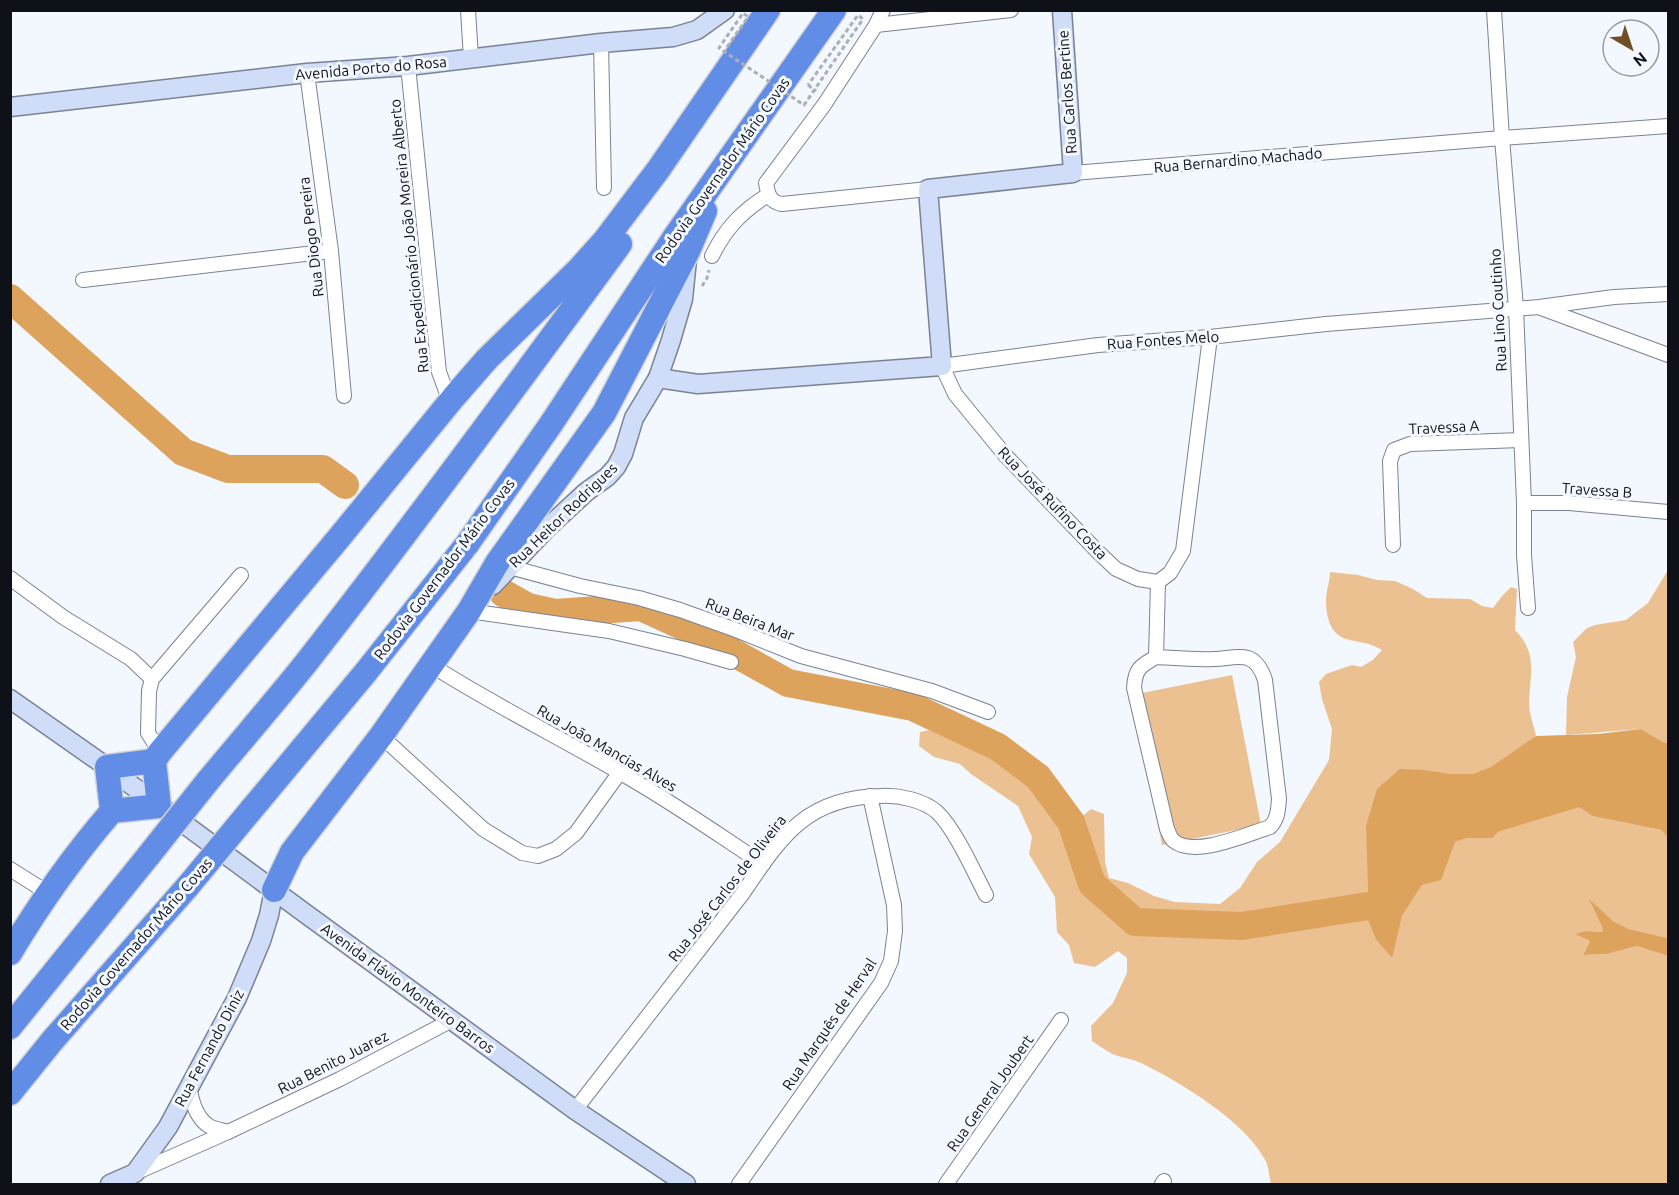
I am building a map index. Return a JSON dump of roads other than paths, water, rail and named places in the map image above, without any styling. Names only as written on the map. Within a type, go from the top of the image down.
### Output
[{"type":"highway","points":[[112,812],[107,767],[157,756],[453,398],[488,359],[605,240],[658,170],[731,53],[768,10]]},
{"type":"highway","points":[[10,1027],[346,610],[511,393],[646,207],[783,10]]},
{"type":"highway","name":"Rodovia Governador Mário Covas","points":[[10,1093],[52,1041],[188,886],[366,672],[468,543],[674,238],[834,10]]},
{"type":"highway","points":[[274,890],[292,852],[381,736],[431,666],[604,413],[688,251],[723,167]]},
{"type":"highway","points":[[10,953],[18,927],[112,812],[159,806],[157,756]]},
{"type":"street","points":[[468,10],[471,58]]},
{"type":"street","name":"Avenida Porto do Rosa","points":[[10,107],[308,73],[408,66],[676,36],[697,30],[725,10]]},
{"type":"street","points":[[712,256],[722,236],[751,205],[768,195],[766,183],[824,105],[876,25],[883,10]]},
{"type":"street","points":[[876,25],[1011,10]]},
{"type":"street","name":"Rua Carlos Bertine","points":[[1062,10],[1073,173]]},
{"type":"street","name":"Rua Lino Coutinho","points":[[1494,10],[1516,308],[1524,555],[1528,608]]},
{"type":"street","points":[[601,43],[604,188]]},
{"type":"street","name":"Rua Expedicionário João Moreira Alberto","points":[[408,66],[439,372],[446,391],[453,398]]},
{"type":"street","name":"Rua Diogo Pereira","points":[[308,73],[331,250],[344,396]]},
{"type":"street","name":"Rua Bernardino Machado","points":[[768,195],[776,203],[782,204],[1073,173],[1668,126]]},
{"type":"street","name":"Rua José Rufino Costa","points":[[928,189],[942,366],[955,394],[1005,454],[1116,569],[1138,579],[1158,582]]},
{"type":"street","points":[[83,280],[331,250]]},
{"type":"street","name":"Rua Heitor Rodrigues","points":[[488,585],[616,467],[623,454],[634,418],[657,378],[683,299],[688,251]]},
{"type":"street","name":"Rua Fontes Melo","points":[[657,378],[698,384],[942,366],[1098,345],[1210,337],[1326,324],[1668,294]]},
{"type":"street","points":[[1539,307],[1668,355]]},
{"type":"street","points":[[1156,657],[1158,582],[1170,573],[1183,551],[1210,337]]},
{"type":"street","name":"Travessa A","points":[[1394,545],[1390,460],[1394,450],[1410,444],[1521,440]]},
{"type":"street","name":"Travessa B","points":[[1524,503],[1569,502],[1668,512]]},
{"type":"street","points":[[157,756],[148,733],[149,691],[152,679],[241,575]]},
{"type":"street","points":[[10,578],[63,617],[131,659],[152,679]]},
{"type":"street","points":[[488,585],[609,631],[731,662]]},
{"type":"street","name":"Rua Beira Mar","points":[[488,585],[580,586],[639,598],[736,630],[801,656],[932,691],[988,712]]},
{"type":"street","points":[[1156,657],[1249,658],[1262,672],[1266,680],[1279,799],[1277,817],[1270,826],[1211,845],[1184,846],[1172,839],[1167,829],[1134,688],[1134,676],[1138,670],[1143,664],[1156,657]]},
{"type":"street","name":"Rua João Mancias Alves","points":[[431,666],[474,693],[620,772],[763,864]]},
{"type":"street","name":"Avenida Flávio Monteiro Barros","points":[[10,699],[107,767],[575,1110],[686,1185]]},
{"type":"street","points":[[381,736],[483,829],[522,853],[538,856],[556,849],[576,833],[620,772]]},
{"type":"street","name":"Rua José Carlos de Oliveira","points":[[575,1110],[763,864],[796,825],[810,813],[837,801],[870,796],[893,795],[919,802],[935,811],[947,823],[986,895]]},
{"type":"street","name":"Rua Marquês de Herval","points":[[739,1185],[881,983],[891,961],[895,932],[894,905],[870,796]]},
{"type":"street","points":[[10,869],[48,893]]},
{"type":"street","name":"Rua Fernando Diniz","points":[[110,1185],[135,1173],[168,1127],[237,998],[261,941],[274,890]]},
{"type":"street","name":"Rua Benito Juarez","points":[[135,1173],[340,1079],[452,1020]]},
{"type":"street","name":"Rua General Joubert","points":[[946,1185],[1061,1020]]},
{"type":"street","points":[[189,1085],[191,1099],[201,1119],[210,1127],[228,1132]]},
{"type":"waterway","points":[[10,298],[183,452],[228,469],[323,469],[345,485]]},
{"type":"waterway","points":[[503,593],[528,607],[555,613],[641,607],[700,634],[788,683],[913,707],[998,747],[1038,777],[1071,822],[1092,884],[1135,922],[1241,926],[1381,904],[1398,887]]},
{"type":"waterway","points":[[1478,823],[1594,788],[1668,796]]}]
